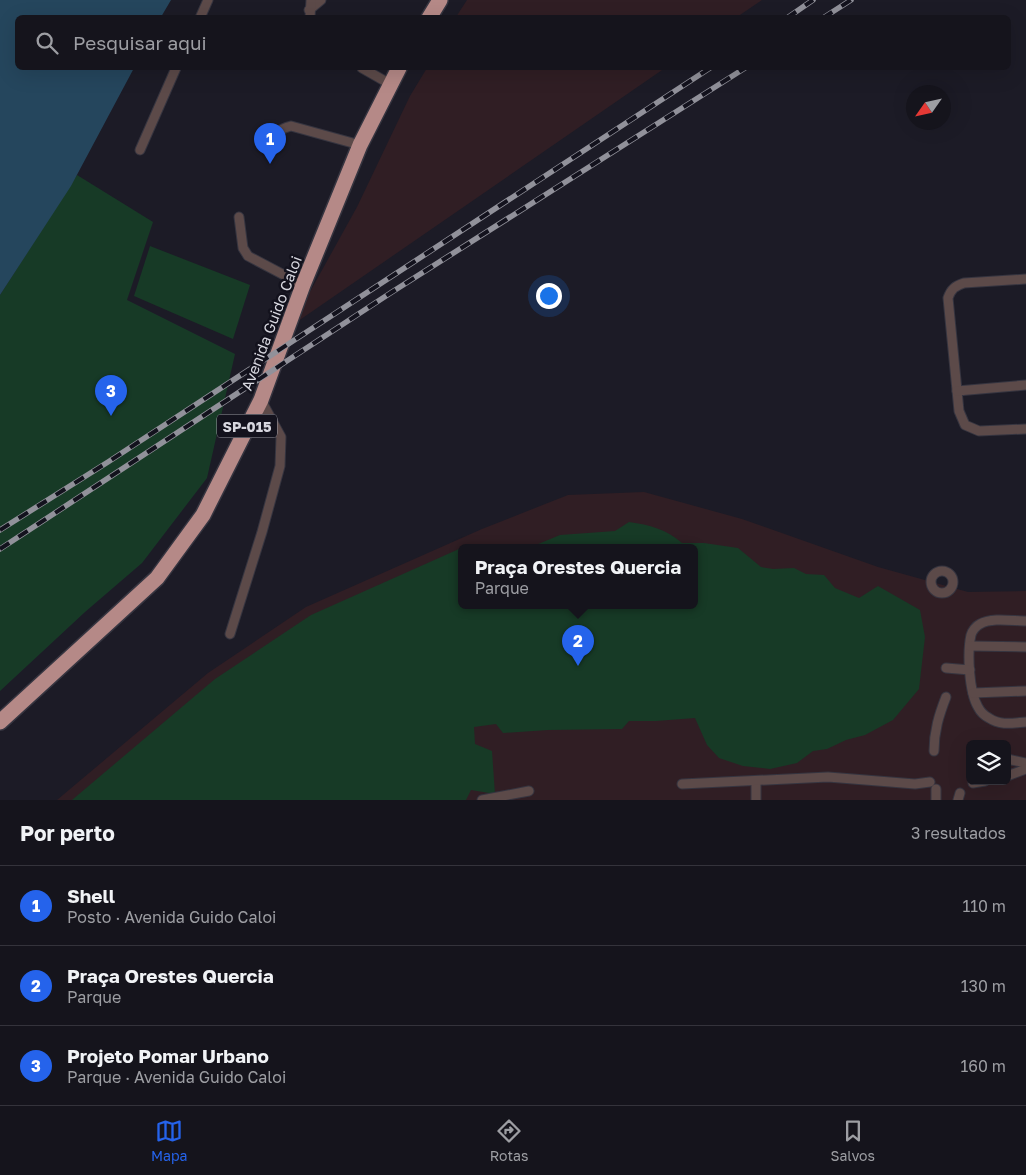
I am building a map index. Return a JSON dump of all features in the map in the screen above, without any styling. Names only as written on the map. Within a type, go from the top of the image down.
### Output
[{"type":"highway","points":[[431,15],[440,0]]},
{"type":"highway","name":"Avenida Guido Caloi","points":[[0,722],[157,578],[203,515],[261,400],[303,285],[360,145],[398,70]]},
{"type":"lane","points":[[201,15],[208,0]]},
{"type":"lane","points":[[309,14],[311,0]]},
{"type":"lane","points":[[309,14],[321,0]]},
{"type":"lane","points":[[140,150],[175,70]]},
{"type":"lane","points":[[366,70],[390,84]]},
{"type":"lane","points":[[267,143],[274,133],[282,128],[291,126],[360,145]]},
{"type":"lane","points":[[239,217],[243,248],[248,256],[303,285]]},
{"type":"lane","points":[[1026,279],[964,283],[950,291],[948,298],[959,411],[965,425],[979,431],[1026,429]]},
{"type":"lane","points":[[957,391],[1026,386]]},
{"type":"lane","points":[[230,634],[262,532],[280,466],[281,437],[261,400]]},
{"type":"lane","points":[[1026,621],[987,620],[978,625],[971,633],[970,646],[970,670],[973,693],[978,708],[988,718],[1000,724],[1026,722]]},
{"type":"lane","points":[[970,646],[1026,647]]},
{"type":"lane","points":[[946,668],[970,670]]},
{"type":"lane","points":[[973,693],[1026,691]]},
{"type":"lane","points":[[934,751],[936,722],[946,696]]},
{"type":"lane","points":[[1011,760],[1026,763]]},
{"type":"lane","points":[[1011,775],[1026,769]]},
{"type":"lane","points":[[682,784],[828,777],[933,786],[936,800]]},
{"type":"lane","points":[[756,780],[756,800]]},
{"type":"lane","points":[[482,800],[529,791]]},
{"type":"shaded area","points":[[467,0],[762,0],[740,15],[457,15]]},
{"type":"shaded area","points":[[426,70],[662,70],[291,326],[357,207],[410,96]]},
{"type":"shaded area","points":[[644,492],[742,519],[878,567],[968,592],[1026,591],[1026,800],[57,800],[208,673],[306,607],[482,529],[568,495]]},
{"type":"green space","points":[[77,175],[153,222],[127,300],[235,354],[207,478],[142,563],[85,612],[0,691],[0,295]]},
{"type":"green space","points":[[150,246],[250,285],[233,339],[134,296]]},
{"type":"green space","points":[[629,522],[657,528],[670,534],[682,543],[704,543],[738,548],[761,567],[773,569],[794,568],[806,574],[824,575],[835,588],[859,598],[878,586],[920,610],[925,637],[919,689],[893,720],[865,735],[846,740],[827,749],[813,751],[797,763],[770,769],[743,766],[719,758],[707,745],[695,718],[629,721],[622,729],[503,733],[496,724],[474,727],[475,744],[492,751],[495,794],[471,790],[466,800],[72,800],[215,679],[311,615],[458,549],[458,609],[698,609],[698,544],[538,544],[560,535],[615,531]]},
{"type":"water","points":[[0,0],[171,0],[162,15],[15,15],[15,70],[133,70],[71,186],[0,295]]},
{"type":"railway","points":[[791,15],[813,0]]},
{"type":"railway","points":[[828,15],[851,0]]},
{"type":"railway","points":[[0,530],[108,462],[707,70]]},
{"type":"railway","points":[[0,549],[392,292],[742,70]]},
{"type":"place","name":"Shell","points":[[270,164]]},
{"type":"place","name":"Projeto Pomar Urbano","points":[[111,416]]},
{"type":"place","name":"Praça Orestes Quercia","points":[[578,666]]}]
